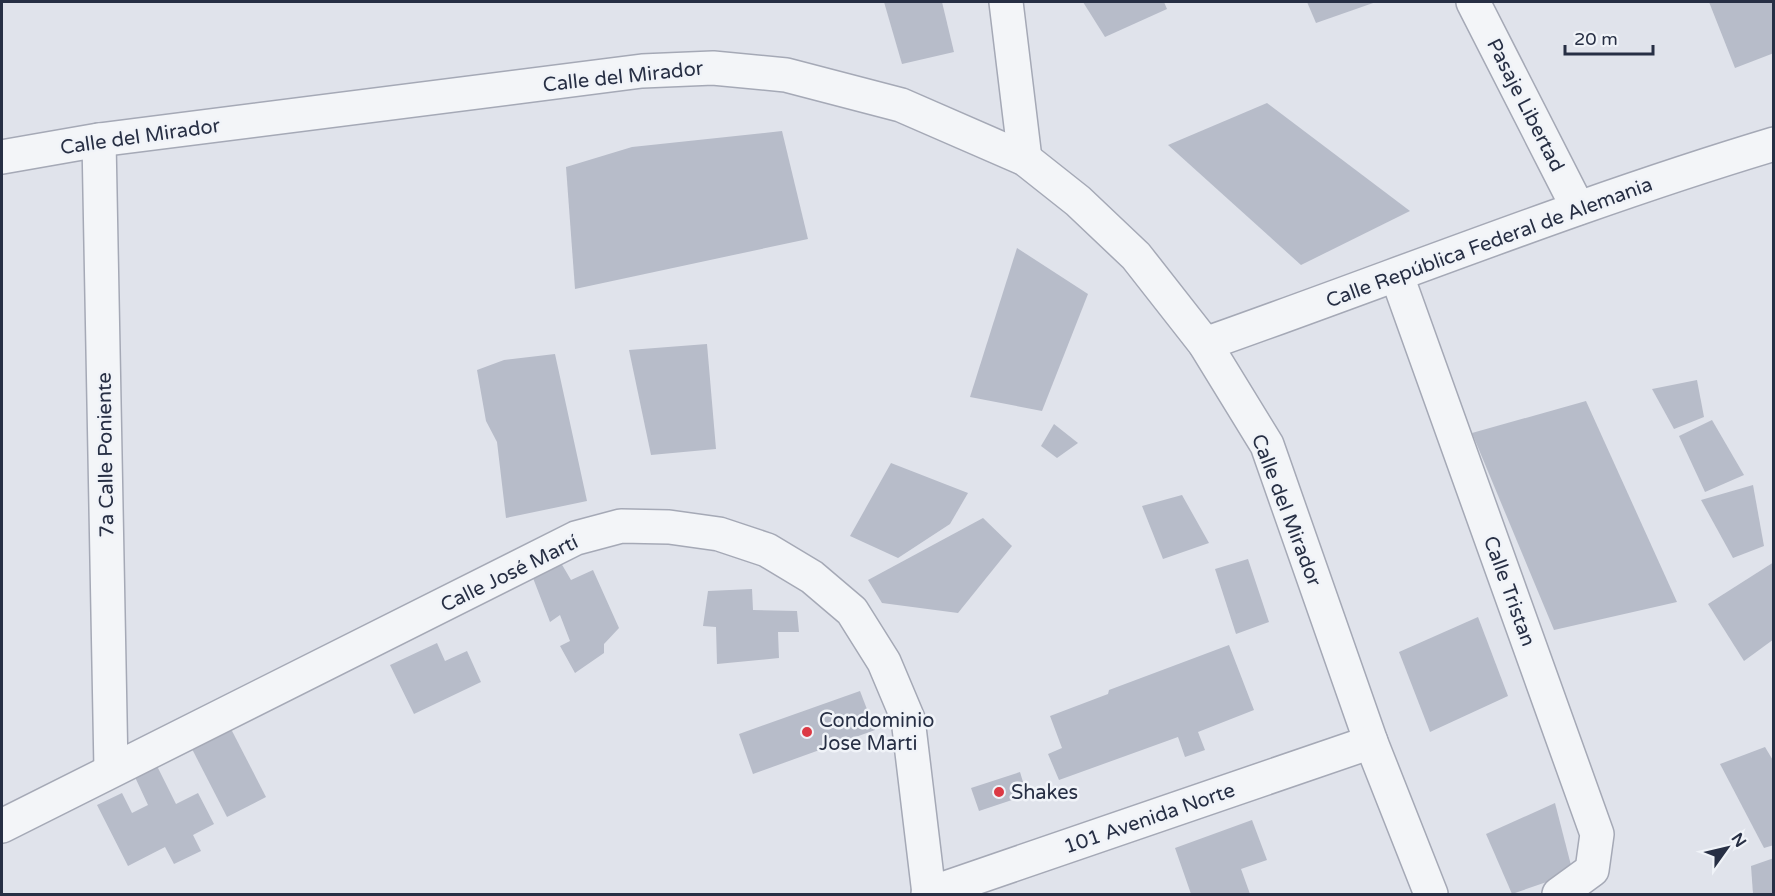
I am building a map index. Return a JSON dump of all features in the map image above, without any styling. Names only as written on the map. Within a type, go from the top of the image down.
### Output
[{"type":"street","points":[[1006,2],[1025,159]]},
{"type":"street","name":"Pasaje Libertad","points":[[1473,2],[1578,208]]},
{"type":"street","name":"Calle del Mirador","points":[[2,157],[99,140],[642,71],[713,68],[786,75],[901,105],[1025,159],[1078,201],[1136,256],[1205,344],[1267,445],[1371,742],[1431,894]]},
{"type":"street","name":"7a Calle Poniente","points":[[99,140],[111,770]]},
{"type":"street","name":"Calle República Federal de Alemania","points":[[1205,344],[1397,276],[1578,208],[1771,151]]},
{"type":"street","name":"Calle Tristan","points":[[1397,276],[1597,834],[1592,870],[1559,894]]},
{"type":"street","name":"Calle José Martí","points":[[2,826],[576,538],[621,526],[669,526],[719,534],[767,550],[812,577],[852,611],[884,662],[908,719],[929,894]]},
{"type":"street","name":"101 Avenida Norte","points":[[929,894],[1371,742]]},
{"type":"building","points":[[884,2],[942,2],[954,52],[902,64]]},
{"type":"building","points":[[1083,2],[1164,2],[1167,9],[1105,37]]},
{"type":"building","points":[[1307,2],[1376,2],[1316,23]]},
{"type":"building","points":[[1709,2],[1774,2],[1774,53],[1735,68]]},
{"type":"building","points":[[1267,103],[1410,211],[1301,265],[1168,145]]},
{"type":"building","points":[[782,131],[808,239],[575,289],[566,167],[632,147]]},
{"type":"building","points":[[1017,248],[1088,294],[1042,411],[970,397]]},
{"type":"building","points":[[707,344],[716,449],[651,455],[629,350]]},
{"type":"building","points":[[555,354],[587,501],[506,518],[497,442],[486,421],[477,370],[504,360]]},
{"type":"building","points":[[1697,380],[1704,417],[1674,429],[1652,389]]},
{"type":"building","points":[[1586,401],[1677,602],[1554,630],[1472,433]]},
{"type":"building","points":[[1712,420],[1744,475],[1705,492],[1679,436]]},
{"type":"building","points":[[1054,424],[1078,443],[1057,458],[1041,446]]},
{"type":"building","points":[[891,463],[968,493],[950,524],[898,558],[850,536]]},
{"type":"building","points":[[1753,485],[1764,546],[1733,558],[1701,500]]},
{"type":"building","points":[[1182,495],[1209,543],[1163,559],[1142,506]]},
{"type":"building","points":[[983,518],[1012,546],[958,613],[882,603],[868,580]]},
{"type":"building","points":[[1248,559],[1269,622],[1236,634],[1215,569]]},
{"type":"building","points":[[1774,562],[1774,639],[1744,661],[1708,604]]},
{"type":"building","points":[[561,563],[571,580],[593,570],[619,628],[604,644],[604,653],[575,673],[560,646],[570,641],[560,615],[550,622],[533,578]]},
{"type":"building","points":[[752,589],[753,610],[797,611],[799,632],[778,632],[779,658],[717,664],[716,627],[703,626],[708,591]]},
{"type":"building","points":[[1478,617],[1508,696],[1430,732],[1399,652]]},
{"type":"building","points":[[437,643],[445,661],[467,651],[481,682],[414,714],[390,665]]},
{"type":"building","points":[[1229,645],[1254,710],[1198,732],[1205,750],[1185,757],[1178,737],[1059,780],[1048,754],[1062,748],[1050,716],[1108,694],[1109,690]]},
{"type":"building","name":"Condominio Jose Marti","points":[[860,691],[875,730],[753,774],[739,734]]},
{"type":"building","points":[[230,727],[266,797],[227,817],[191,747]]},
{"type":"building","points":[[1765,747],[1774,762],[1774,845],[1764,848],[1720,764]]},
{"type":"building","points":[[156,764],[176,804],[198,793],[214,824],[193,835],[201,851],[174,864],[165,847],[128,866],[97,805],[122,793],[132,813],[148,805],[134,775]]},
{"type":"building","name":"Shakes","points":[[1020,772],[1027,795],[979,811],[971,788]]},
{"type":"building","points":[[1555,803],[1573,873],[1512,894],[1486,834]]},
{"type":"building","points":[[1252,820],[1267,860],[1241,869],[1250,894],[1191,894],[1175,848]]},
{"type":"building","points":[[1774,858],[1774,894],[1753,894],[1751,866]]},
{"type":"place","name":"Condominio Jose Marti","points":[[807,732]]},
{"type":"place","name":"Shakes","points":[[999,792]]}]
